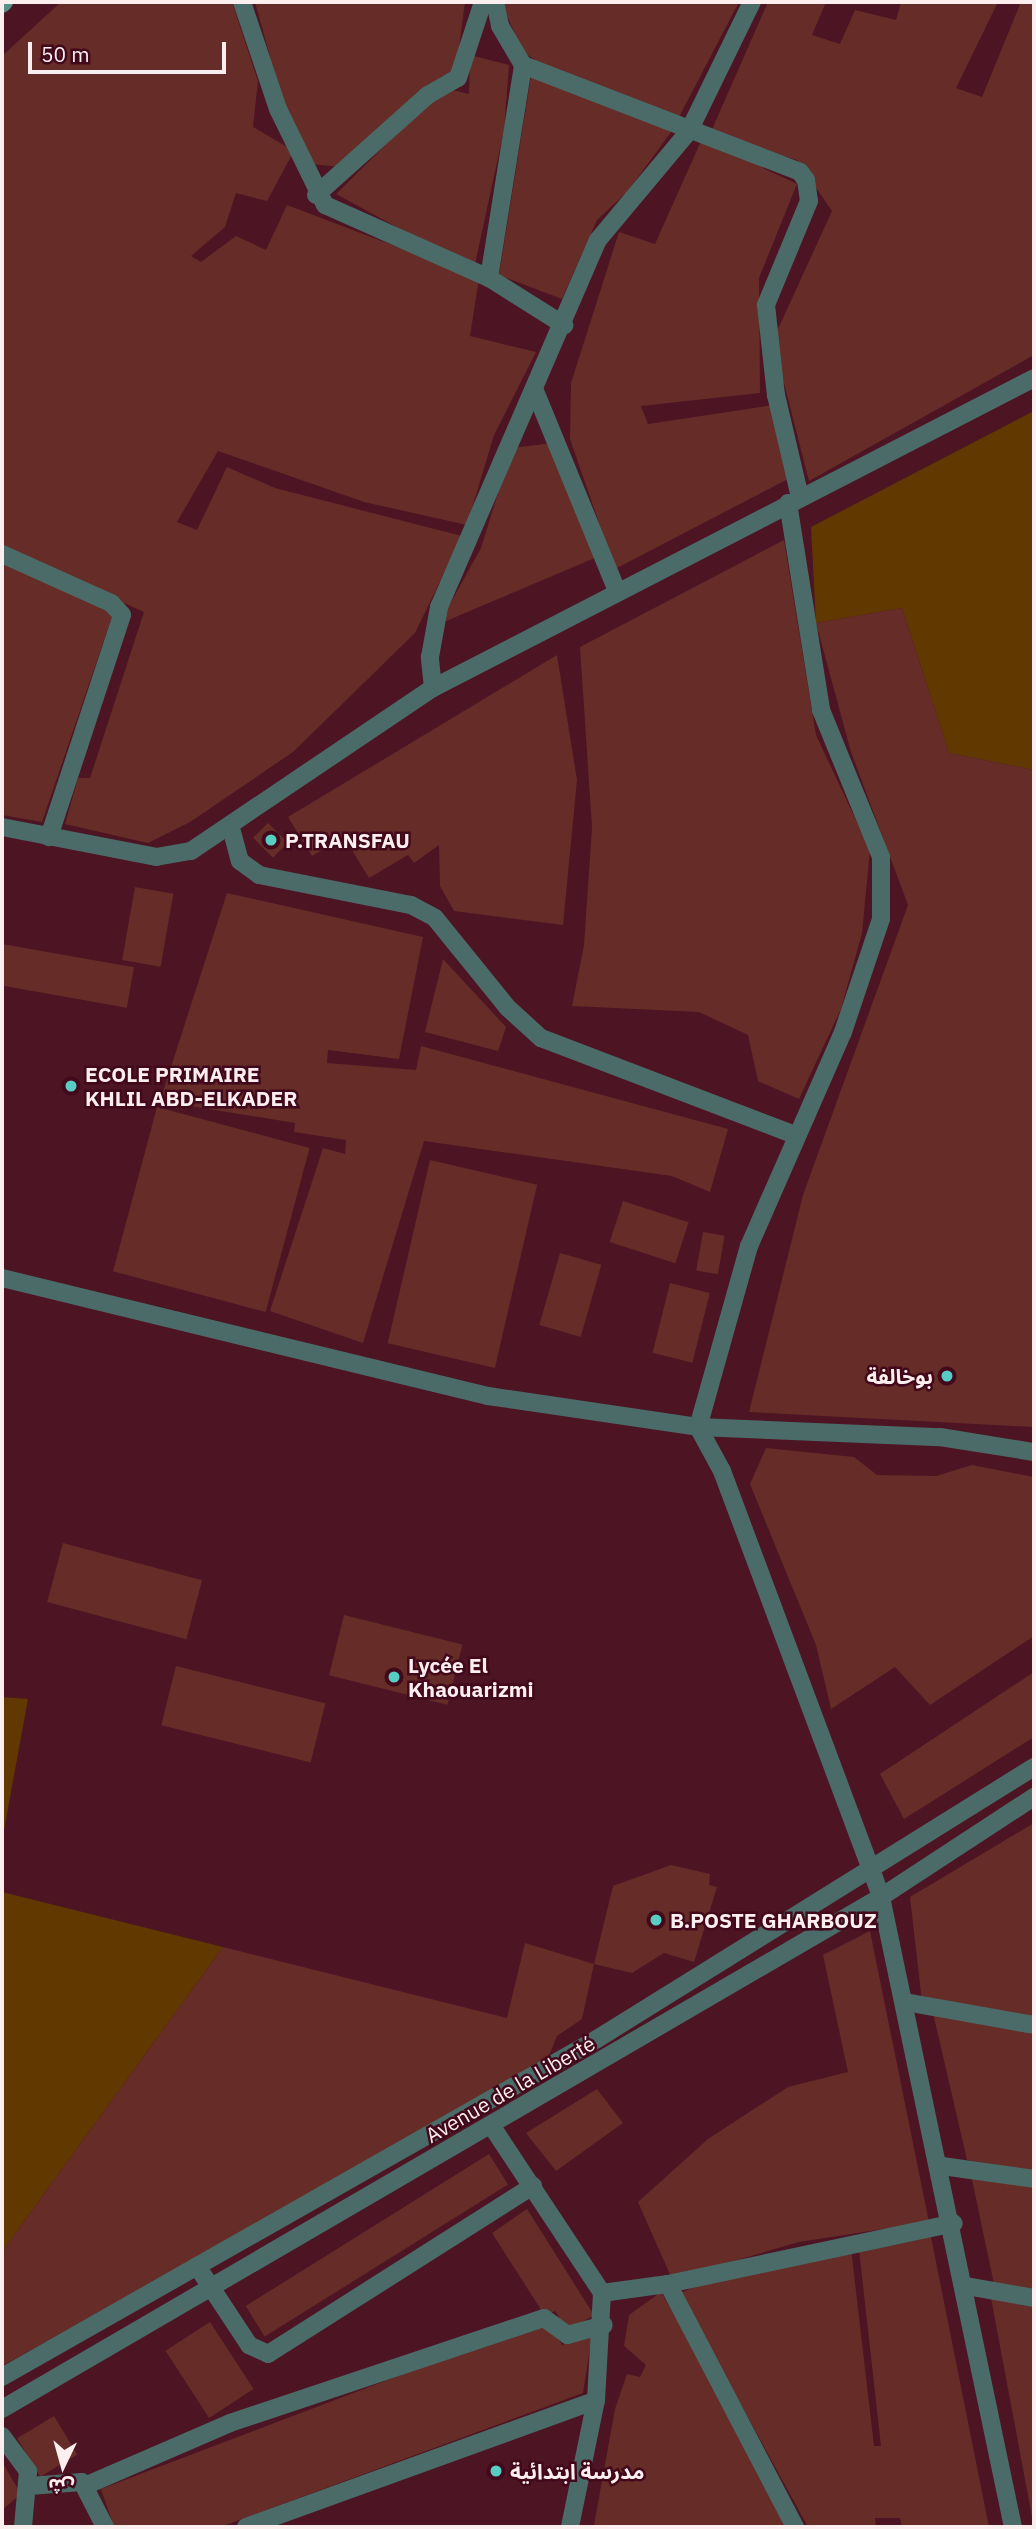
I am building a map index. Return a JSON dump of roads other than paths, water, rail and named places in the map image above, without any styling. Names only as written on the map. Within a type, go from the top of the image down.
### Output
[{"type":"street","points":[[242,2],[316,195],[338,215],[489,278],[564,325]]},
{"type":"street","points":[[316,195],[428,95],[458,78],[483,2]]},
{"type":"street","points":[[495,2],[500,26],[523,65],[800,172],[806,180],[810,201],[766,305],[776,395],[794,500],[821,709],[867,820],[884,884],[864,976],[749,1246],[698,1427],[722,1471],[881,1897],[954,2222],[1013,2527]]},
{"type":"street","points":[[433,688],[430,657],[439,607],[500,458],[535,391],[606,227],[689,131],[752,2]]},
{"type":"street","points":[[489,278],[523,65]]},
{"type":"street","points":[[2,827],[156,857],[191,851],[230,828],[433,688],[1034,378]]},
{"type":"street","points":[[535,391],[617,591]]},
{"type":"street","points":[[2,554],[111,603],[122,615],[49,836]]},
{"type":"street","points":[[230,828],[240,861],[259,875],[411,905],[435,918],[516,1017],[541,1038],[795,1135]]},
{"type":"street","points":[[2,1278],[140,1306],[488,1396],[698,1427],[940,1437],[1034,1452]]},
{"type":"street","name":"Avenue de la Liberté","points":[[2,2377],[484,2105],[872,1872],[1034,1767]]},
{"type":"street","name":"Avenue de la Liberté","points":[[2,2409],[881,1897],[1034,1797]]},
{"type":"street","points":[[905,2002],[1034,2025]]},
{"type":"street","points":[[491,2125],[602,2293],[604,2325],[596,2400],[570,2527]]},
{"type":"street","points":[[942,2166],[1034,2179]]},
{"type":"street","points":[[197,2266],[208,2287],[249,2345],[268,2354],[533,2186]]},
{"type":"street","points":[[602,2293],[668,2284],[954,2222]]},
{"type":"street","points":[[668,2284],[795,2527]]},
{"type":"street","points":[[966,2286],[1034,2298]]},
{"type":"street","points":[[87,2485],[230,2423],[544,2318],[569,2335],[604,2325]]},
{"type":"street","points":[[246,2527],[596,2400]]},
{"type":"street","points":[[2,2435],[24,2462],[29,2486],[23,2527]]},
{"type":"street","points":[[29,2486],[75,2480],[87,2485],[105,2527]]},
{"type":"place","name":"P.TRANSFAU","points":[[271,840]]},
{"type":"place","name":"ECOLE PRIMAIRE KHLIL ABD-ELKADER","points":[[71,1086]]},
{"type":"place","name":"بوخالفة","points":[[947,1376]]},
{"type":"place","name":"Lycée El Khaouarizmi","points":[[394,1677]]},
{"type":"place","name":"B.POSTE GHARBOUZ","points":[[656,1920]]},
{"type":"place","name":"مدرسة ابتدائية","points":[[496,2471]]}]
